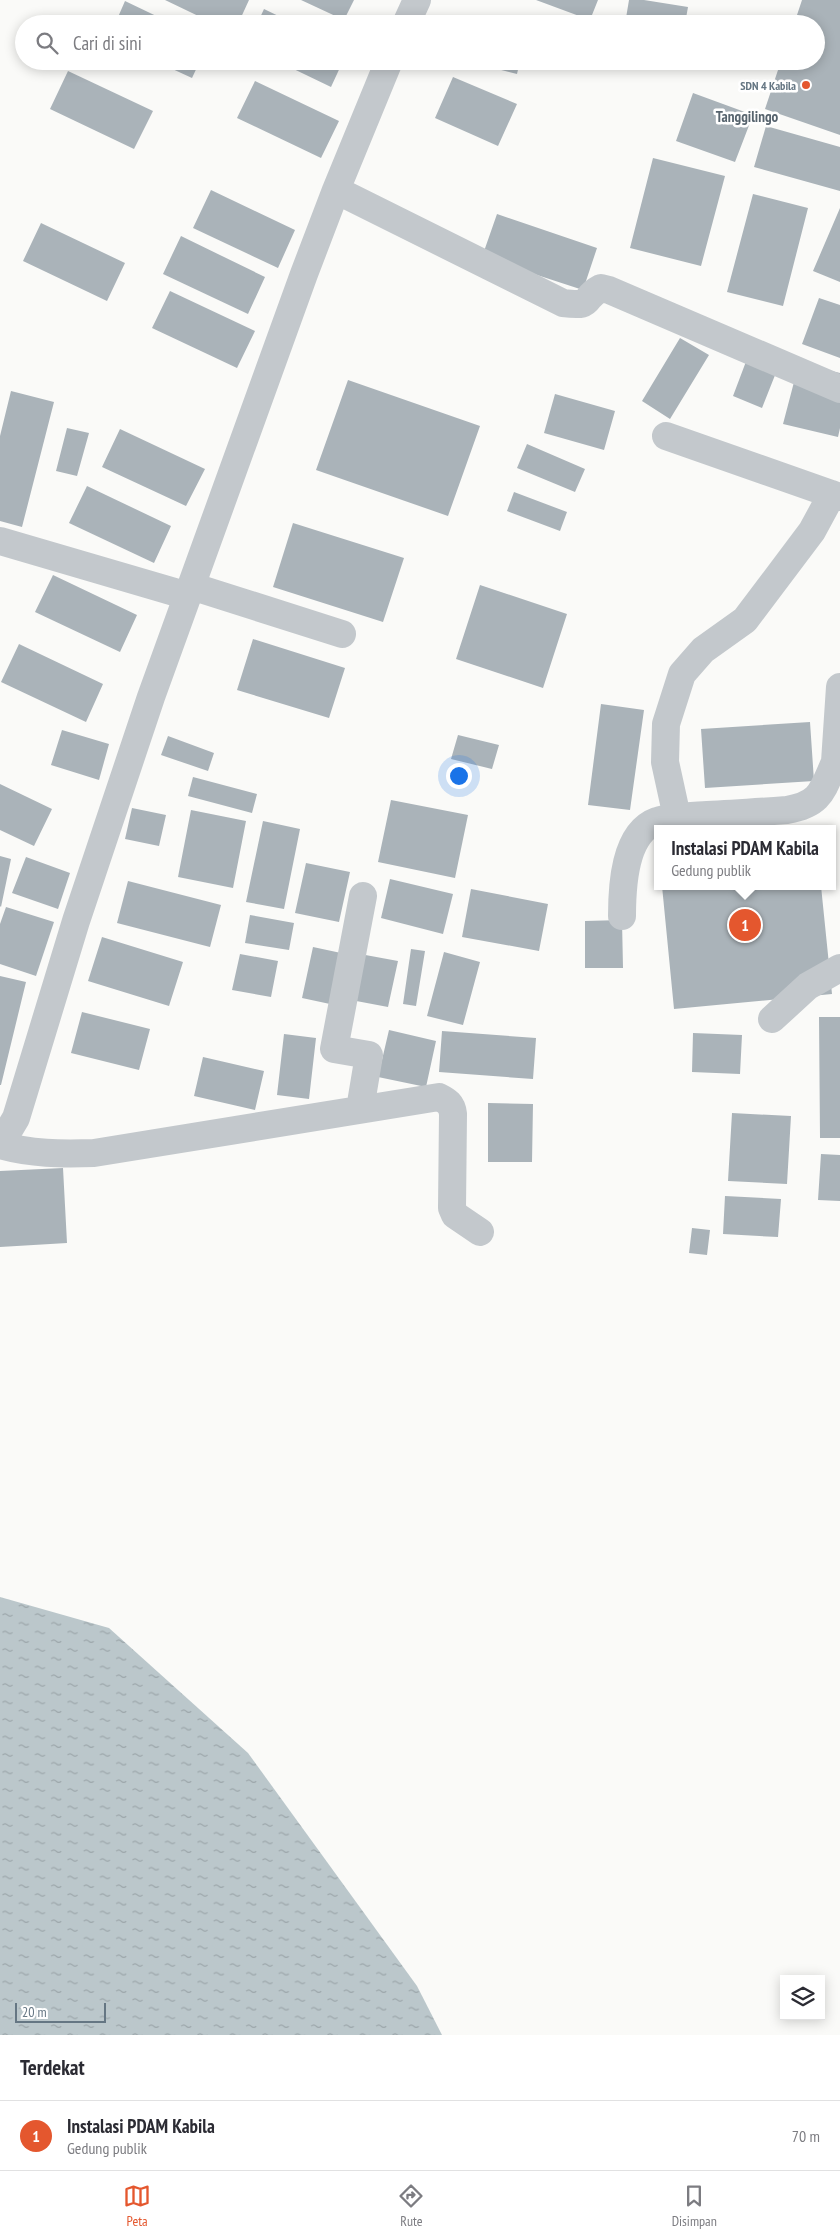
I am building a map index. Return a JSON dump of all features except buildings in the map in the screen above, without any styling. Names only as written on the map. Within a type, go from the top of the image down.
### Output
[{"type":"street","points":[[410,15],[417,0]]},
{"type":"street","points":[[0,1136],[10,1128],[16,1118],[120,789],[336,190],[385,70]]},
{"type":"street","points":[[336,190],[563,302],[581,305],[587,302],[594,292],[601,288],[840,389]]},
{"type":"street","points":[[666,436],[836,496],[745,620],[703,650],[682,674],[666,724],[665,762],[677,817]]},
{"type":"street","points":[[0,540],[342,634]]},
{"type":"street","points":[[622,916],[622,887],[626,860],[640,835],[656,822],[677,817],[787,810],[804,807],[816,799],[838,766],[840,687]]},
{"type":"street","points":[[360,1109],[369,1055],[334,1049],[363,896]]},
{"type":"street","points":[[772,1019],[808,986],[840,968]]},
{"type":"street","points":[[0,1145],[42,1152],[94,1153],[429,1097],[439,1097],[446,1100],[452,1107],[453,1114],[452,1208],[454,1215],[480,1232]]},
{"type":"water","points":[[0,1597],[109,1628],[248,1753],[417,1986],[442,2035],[0,2035]]},
{"type":"place","name":"SDN 4 Kabila","points":[[806,85]]},
{"type":"place","name":"Instalasi PDAM Kabila","points":[[745,925]]},
{"type":"district","name":"Tanggilingo","points":[[747,116]]}]
